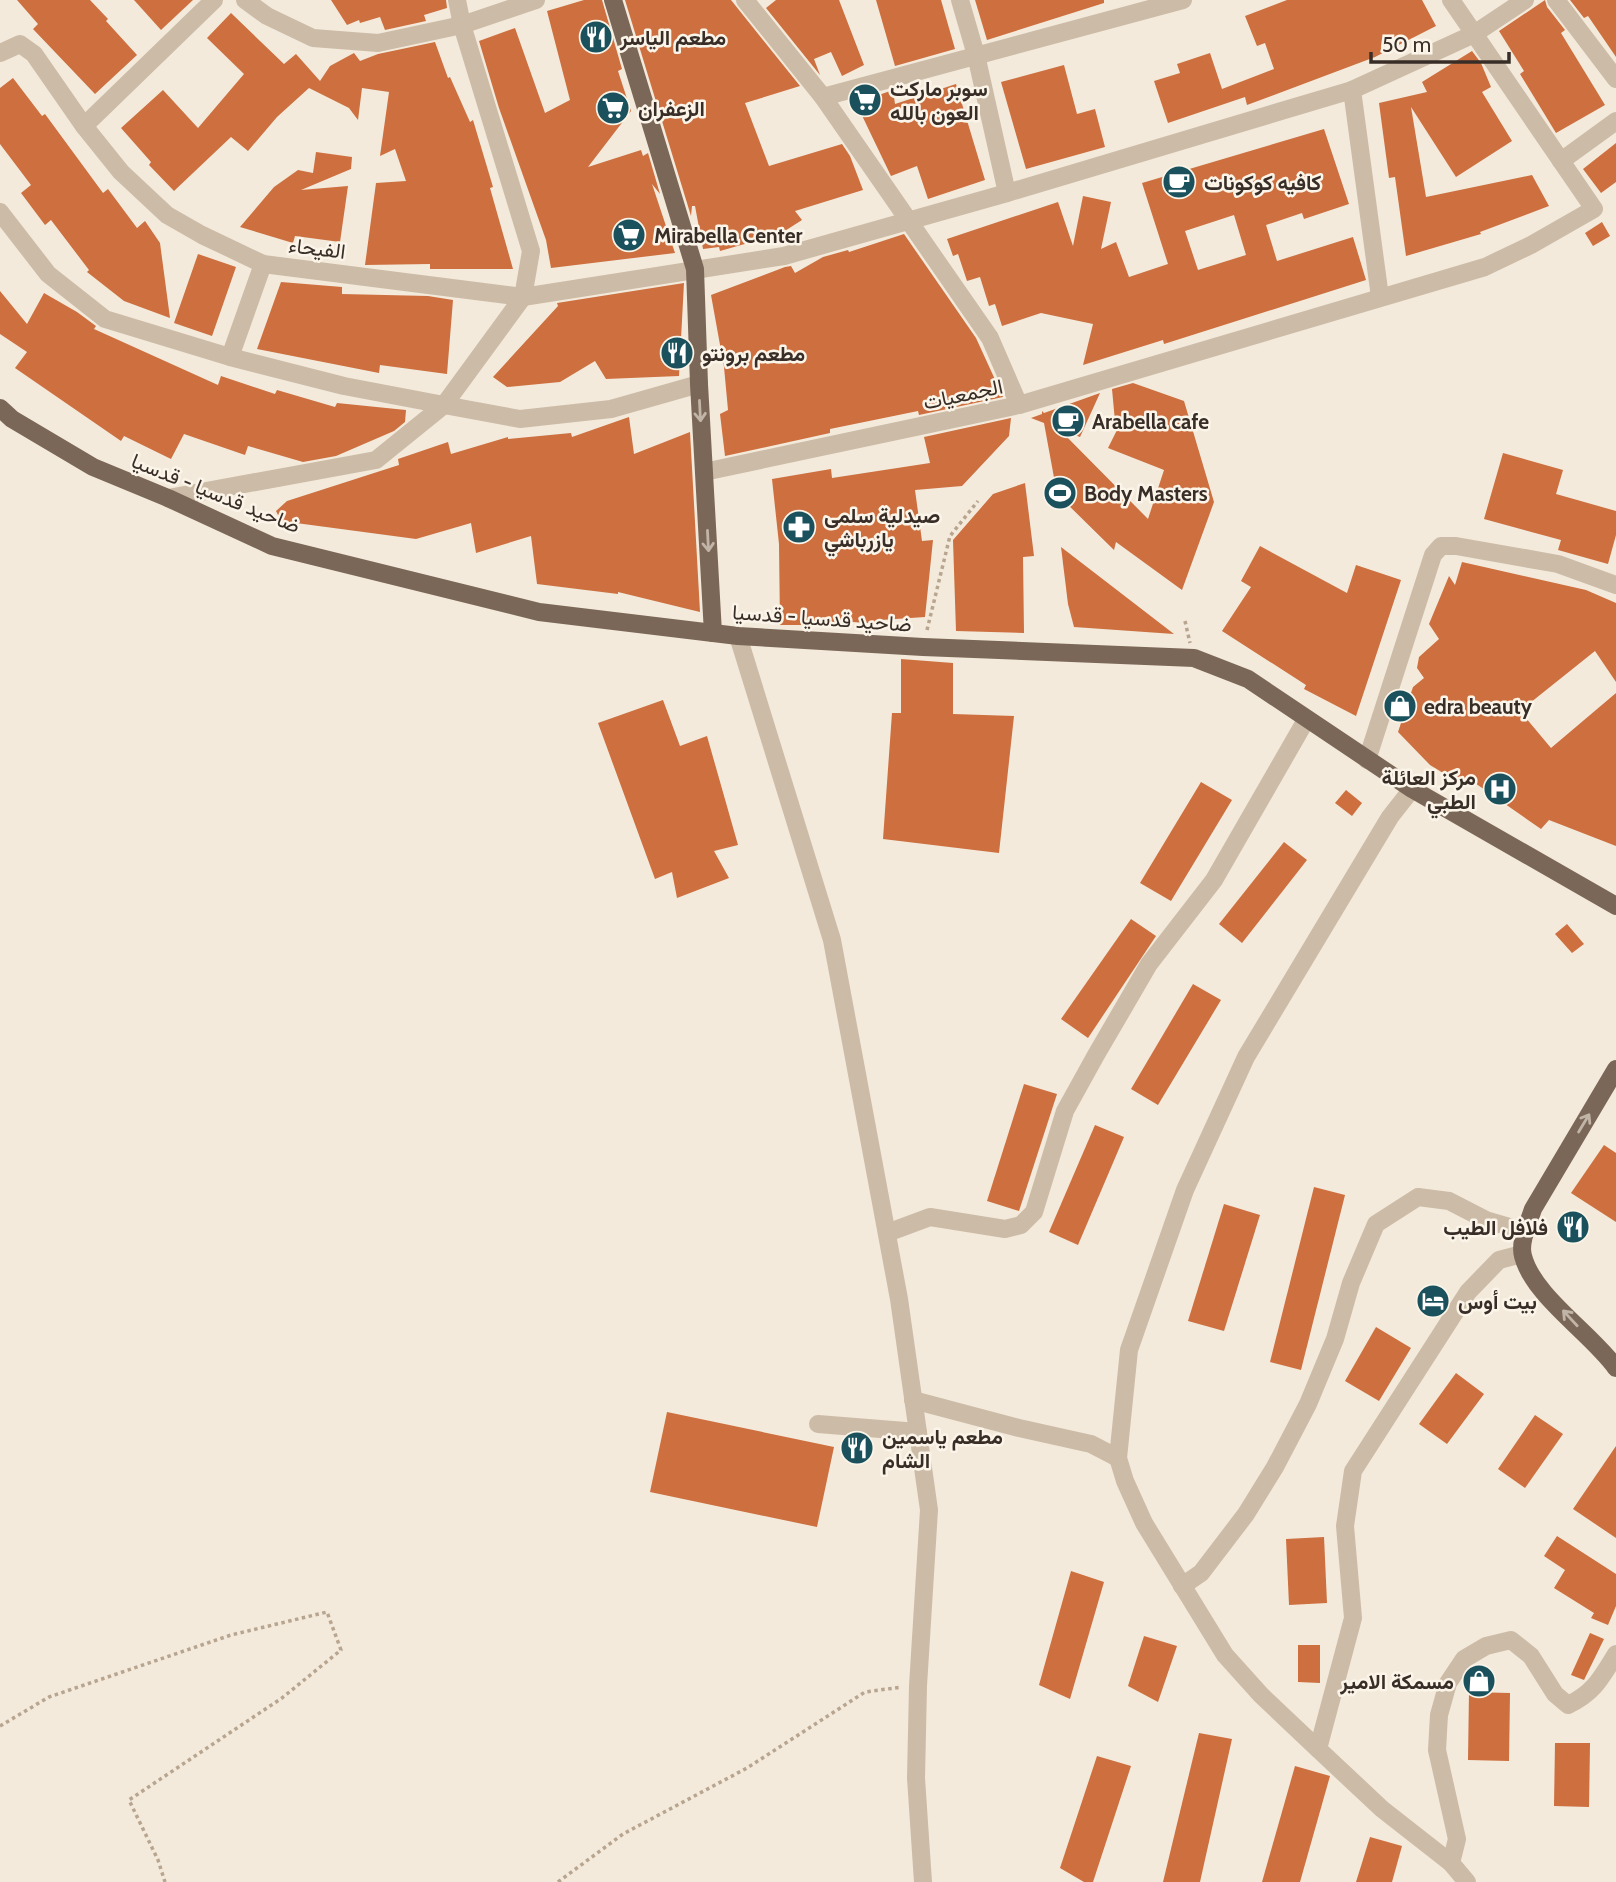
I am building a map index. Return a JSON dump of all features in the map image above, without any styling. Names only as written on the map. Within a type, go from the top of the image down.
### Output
[{"type":"main road","points":[[614,0],[695,269],[713,634]]},
{"type":"main road","name":"ضاحيد قدسيا - قدسيا","points":[[0,408],[12,419],[93,467],[272,546],[539,612],[738,636],[1194,658],[1248,679],[1412,789],[1616,906]]},
{"type":"main road","points":[[1616,1069],[1533,1209],[1522,1254],[1535,1281],[1616,1368]]},
{"type":"street","points":[[84,126],[214,0]]},
{"type":"street","points":[[245,0],[267,16],[313,38],[378,43],[462,24],[536,0]]},
{"type":"street","points":[[168,498],[376,460],[444,405],[523,297],[531,251],[457,0]]},
{"type":"street","name":"الجمعيات","points":[[704,472],[1019,404],[990,338],[823,97],[745,0]]},
{"type":"street","points":[[960,0],[976,55],[1007,193]]},
{"type":"street","points":[[823,97],[1184,0]]},
{"type":"street","points":[[1019,404],[1485,267],[1531,245],[1594,209],[1451,0]]},
{"type":"street","points":[[695,269],[784,256],[1352,90],[1474,34],[1525,0]]},
{"type":"street","points":[[1556,0],[1616,79]]},
{"type":"street","name":"الفيحاء","points":[[0,53],[20,44],[34,54],[84,126],[121,172],[167,215],[263,264],[523,297],[695,269]]},
{"type":"street","points":[[1352,90],[1380,297]]},
{"type":"street","points":[[1561,161],[1616,121]]},
{"type":"street","points":[[0,212],[48,274],[105,319],[230,357],[344,386],[520,419],[611,409],[699,383]]},
{"type":"street","points":[[230,357],[263,264]]},
{"type":"street","points":[[1367,760],[1433,555],[1441,546],[1455,546],[1558,564],[1616,585]]},
{"type":"street","points":[[738,636],[832,940],[899,1299],[929,1510],[918,1686],[916,1778],[923,1882]]},
{"type":"street","points":[[887,1233],[930,1217],[1005,1228],[1021,1225],[1034,1212],[1065,1111],[1149,964],[1214,880],[1306,720]]},
{"type":"street","points":[[1412,789],[1390,817],[1246,1057],[1185,1190],[1129,1350],[1118,1458],[1144,1523],[1225,1655],[1261,1695],[1318,1749],[1382,1809],[1451,1863],[1467,1882]]},
{"type":"street","points":[[1182,1586],[1201,1573],[1246,1514],[1275,1467],[1313,1393],[1335,1339],[1351,1283],[1376,1224],[1418,1197],[1449,1201],[1486,1220],[1526,1231]]},
{"type":"street","points":[[1318,1749],[1353,1618],[1345,1525],[1353,1471],[1468,1292],[1499,1260],[1522,1254]]},
{"type":"street","points":[[913,1400],[1019,1429],[1091,1444],[1118,1458]]},
{"type":"street","points":[[818,1424],[918,1432]]},
{"type":"street","points":[[1451,1863],[1457,1839],[1437,1750],[1439,1715],[1448,1683],[1464,1659],[1486,1646],[1511,1640],[1531,1656],[1555,1694],[1568,1705],[1584,1697],[1602,1677],[1616,1654]]},
{"type":"path","points":[[923,647],[950,536],[978,501]]},
{"type":"path","points":[[0,1726],[49,1696],[231,1635],[327,1612],[341,1650],[282,1698],[129,1800],[158,1860],[165,1882]]},
{"type":"path","points":[[558,1882],[623,1834],[747,1768],[865,1692],[918,1686]]},
{"type":"building","points":[[17,0],[90,0],[137,55],[95,94],[33,29],[38,24]]},
{"type":"building","points":[[134,0],[193,0],[161,30]]},
{"type":"building","points":[[331,0],[446,0],[447,8],[424,15],[426,21],[385,30],[380,17],[347,25]]},
{"type":"building","points":[[584,0],[602,0],[622,69],[618,71],[631,111],[588,167],[641,150],[643,156],[648,153],[660,194],[652,184],[675,253],[551,268],[546,240],[499,108],[479,41],[515,28],[545,113],[570,100],[547,11]]},
{"type":"building","points":[[625,0],[731,0],[800,86],[745,103],[769,166],[842,144],[850,156],[863,190],[795,211],[802,220],[780,234],[720,251],[719,247],[703,249],[695,206],[692,206],[691,216]]},
{"type":"building","points":[[776,0],[839,0],[864,65],[842,76],[831,52],[814,59],[820,75],[766,8]]},
{"type":"building","points":[[876,0],[941,0],[955,49],[895,66]]},
{"type":"building","points":[[975,0],[1104,0],[1104,3],[987,40]]},
{"type":"building","points":[[1287,0],[1422,0],[1436,26],[1375,57],[1247,105],[1245,97],[1168,123],[1154,81],[1180,73],[1177,64],[1210,53],[1222,89],[1274,69],[1265,43],[1257,46],[1245,16]]},
{"type":"building","points":[[1545,0],[1547,7],[1565,30],[1561,33],[1605,105],[1556,133],[1520,74],[1524,71],[1499,31]]},
{"type":"building","points":[[1570,0],[1616,0],[1616,57],[1588,16],[1584,18]]},
{"type":"building","points":[[231,13],[284,64],[296,54],[320,81],[330,66],[354,53],[360,61],[378,54],[435,42],[448,78],[450,77],[470,122],[473,120],[513,269],[430,269],[430,264],[365,265],[376,183],[406,181],[395,149],[380,156],[389,92],[362,88],[358,120],[349,108],[309,88],[277,117],[248,151],[231,137],[174,191],[149,165],[151,162],[121,128],[163,90],[198,128],[244,74],[207,38]]},
{"type":"building","points":[[1472,51],[1481,63],[1491,87],[1482,92],[1512,141],[1456,177],[1411,107],[1426,197],[1532,175],[1549,206],[1480,232],[1481,234],[1406,256],[1395,177],[1389,178],[1379,103],[1427,92],[1422,82]]},
{"type":"building","points":[[1064,65],[1077,114],[1095,109],[1105,147],[1026,169],[1001,82]]},
{"type":"building","points":[[13,78],[42,116],[45,114],[103,193],[108,189],[137,228],[145,221],[160,243],[170,318],[124,301],[87,272],[89,270],[51,220],[45,225],[21,193],[31,185],[0,144],[0,88]]},
{"type":"building","points":[[956,84],[985,180],[928,199],[917,166],[891,176],[856,103],[893,90],[895,104]]},
{"type":"building","points":[[1324,129],[1349,204],[1304,219],[1302,213],[1266,225],[1277,261],[1353,237],[1366,280],[1164,344],[1163,340],[1083,365],[1093,324],[1041,313],[1002,326],[995,304],[989,306],[980,277],[967,281],[958,254],[953,256],[947,239],[1058,202],[1073,246],[1083,196],[1111,202],[1101,249],[1116,242],[1129,277],[1168,264],[1142,183]],"holes":[[[1234,215],[1246,255],[1198,270],[1185,231]]]},
{"type":"building","points":[[1616,143],[1616,182],[1601,193],[1583,169]]},
{"type":"building","points":[[316,152],[352,157],[351,169],[301,190],[348,186],[340,242],[295,236],[293,243],[240,227],[274,187],[298,170],[313,173]]},
{"type":"building","points":[[1602,222],[1610,236],[1593,246],[1585,233]]},
{"type":"building","points":[[904,234],[976,338],[1003,397],[919,415],[918,411],[830,429],[830,433],[725,456],[720,414],[728,410],[724,367],[711,295],[785,267],[791,266],[795,273],[823,257],[848,250],[849,252]]},
{"type":"building","points":[[198,254],[236,267],[212,336],[174,323]]},
{"type":"building","points":[[281,282],[342,287],[342,294],[428,296],[453,300],[447,374],[380,365],[379,373],[257,349]]},
{"type":"building","points":[[684,283],[679,376],[606,379],[595,361],[560,382],[507,387],[493,377],[558,306],[557,303]]},
{"type":"building","points":[[0,291],[27,324],[44,293],[77,312],[96,326],[94,329],[218,385],[221,376],[275,394],[277,390],[335,407],[337,403],[406,410],[405,422],[394,431],[336,456],[303,462],[248,446],[245,455],[184,434],[171,459],[124,436],[121,441],[15,368],[27,352],[0,334]]},
{"type":"building","points":[[1133,383],[1184,401],[1214,502],[1182,590],[1116,542],[1114,550],[1057,494],[1044,423],[1031,418],[1042,414],[1042,411],[1044,413],[1100,393],[1080,437],[1059,429],[1148,519],[1164,470],[1108,448],[1116,432],[1112,389]]},
{"type":"building","points":[[629,417],[634,454],[690,432],[700,612],[618,592],[537,584],[531,536],[476,553],[471,523],[416,539],[281,521],[276,511],[287,501],[399,465],[398,459],[448,442],[451,454],[508,437],[571,433],[572,437]]},
{"type":"building","points":[[1011,418],[1009,436],[962,486],[915,490],[922,541],[933,540],[925,617],[881,620],[881,624],[839,621],[839,625],[780,625],[779,544],[772,479],[831,469],[832,478],[930,463],[924,437]]},
{"type":"building","points":[[1503,453],[1563,470],[1556,494],[1616,511],[1616,535],[1608,564],[1558,550],[1561,540],[1484,519]]},
{"type":"building","points":[[1025,483],[1034,556],[1023,557],[1024,633],[956,631],[953,540],[993,494]]},
{"type":"building","points":[[1260,546],[1347,593],[1356,565],[1401,580],[1356,716],[1304,689],[1306,685],[1222,631],[1251,587],[1241,581]]},
{"type":"building","points":[[1061,547],[1174,634],[1074,627],[1068,604]]},
{"type":"building","points":[[1462,562],[1586,590],[1616,603],[1616,682],[1595,651],[1520,711],[1551,748],[1616,693],[1616,846],[1549,820],[1541,829],[1472,781],[1466,787],[1430,765],[1398,732],[1413,687],[1424,678],[1417,668],[1419,657],[1439,639],[1429,624],[1449,576],[1455,585]]},
{"type":"building","points":[[901,659],[953,663],[953,714],[1014,716],[999,853],[883,839],[892,713],[901,713]]},
{"type":"building","points":[[663,700],[680,746],[707,736],[738,845],[714,851],[729,878],[677,898],[672,872],[655,879],[598,723]]},
{"type":"building","points":[[1201,782],[1232,800],[1171,901],[1140,883]]},
{"type":"building","points":[[1346,790],[1362,803],[1352,816],[1335,803]]},
{"type":"building","points":[[1284,842],[1307,860],[1242,943],[1219,924]]},
{"type":"building","points":[[1131,919],[1156,936],[1088,1038],[1061,1019]]},
{"type":"building","points":[[1567,924],[1584,944],[1572,953],[1555,934]]},
{"type":"building","points":[[1193,984],[1221,1000],[1158,1105],[1131,1089]]},
{"type":"building","points":[[1024,1084],[1057,1094],[1019,1211],[987,1201]]},
{"type":"building","points":[[1095,1125],[1124,1137],[1078,1245],[1049,1232]]},
{"type":"building","points":[[1604,1145],[1616,1153],[1616,1222],[1571,1193]]},
{"type":"building","points":[[1314,1187],[1345,1195],[1301,1370],[1270,1362]]},
{"type":"building","points":[[1224,1204],[1260,1215],[1224,1331],[1188,1321]]},
{"type":"building","points":[[1376,1327],[1411,1348],[1379,1401],[1345,1381]]},
{"type":"building","points":[[1456,1373],[1484,1394],[1447,1444],[1419,1424]]},
{"type":"building","points":[[667,1412],[834,1447],[817,1527],[650,1492]]},
{"type":"building","points":[[1535,1415],[1563,1434],[1525,1488],[1498,1469]]},
{"type":"building","points":[[1616,1446],[1616,1538],[1573,1509]]},
{"type":"building","points":[[1557,1536],[1616,1574],[1616,1606],[1608,1625],[1591,1618],[1594,1613],[1554,1588],[1565,1570],[1544,1556]]},
{"type":"building","points":[[1324,1537],[1327,1603],[1289,1605],[1286,1539]]},
{"type":"building","points":[[1071,1571],[1104,1582],[1070,1699],[1039,1685]]},
{"type":"building","points":[[1590,1633],[1604,1639],[1584,1680],[1571,1675]]},
{"type":"building","points":[[1144,1636],[1177,1646],[1158,1702],[1128,1686]]},
{"type":"building","points":[[1298,1645],[1320,1645],[1320,1683],[1298,1682]]},
{"type":"building","points":[[1469,1692],[1510,1693],[1509,1761],[1468,1760]]},
{"type":"building","points":[[1199,1733],[1232,1739],[1200,1882],[1163,1882]]},
{"type":"building","points":[[1555,1743],[1590,1743],[1589,1807],[1554,1806]]},
{"type":"building","points":[[1097,1756],[1131,1766],[1093,1882],[1084,1882],[1060,1868]]},
{"type":"building","points":[[1295,1766],[1330,1776],[1300,1882],[1262,1882]]},
{"type":"building","points":[[1370,1837],[1402,1846],[1392,1882],[1356,1882]]},
{"type":"place","name":"مطعم الياسر","points":[[596,37]]},
{"type":"place","name":"سوبر ماركت العون بالله","points":[[865,100]]},
{"type":"place","name":"الزعفران","points":[[613,108]]},
{"type":"place","name":"كافيه كوكونات","points":[[1179,182]]},
{"type":"place","name":"Mirabella Center","points":[[629,235]]},
{"type":"place","name":"مطعم برونتو","points":[[677,353]]},
{"type":"place","name":"Arabella cafe","points":[[1068,421]]},
{"type":"place","name":"Body Masters","points":[[1060,493]]},
{"type":"place","name":"صيدلية سلمى يازرباشي","points":[[799,527]]},
{"type":"place","name":"edra beauty","points":[[1400,706]]},
{"type":"place","name":"مركز العائلة الطبي","points":[[1500,789]]},
{"type":"place","name":"فلافل الطيب","points":[[1573,1227]]},
{"type":"place","name":"بيت أوس","points":[[1433,1301]]},
{"type":"place","name":"مطعم ياسمين الشام","points":[[857,1448]]},
{"type":"place","name":"مسمكة الامير","points":[[1479,1681]]}]
